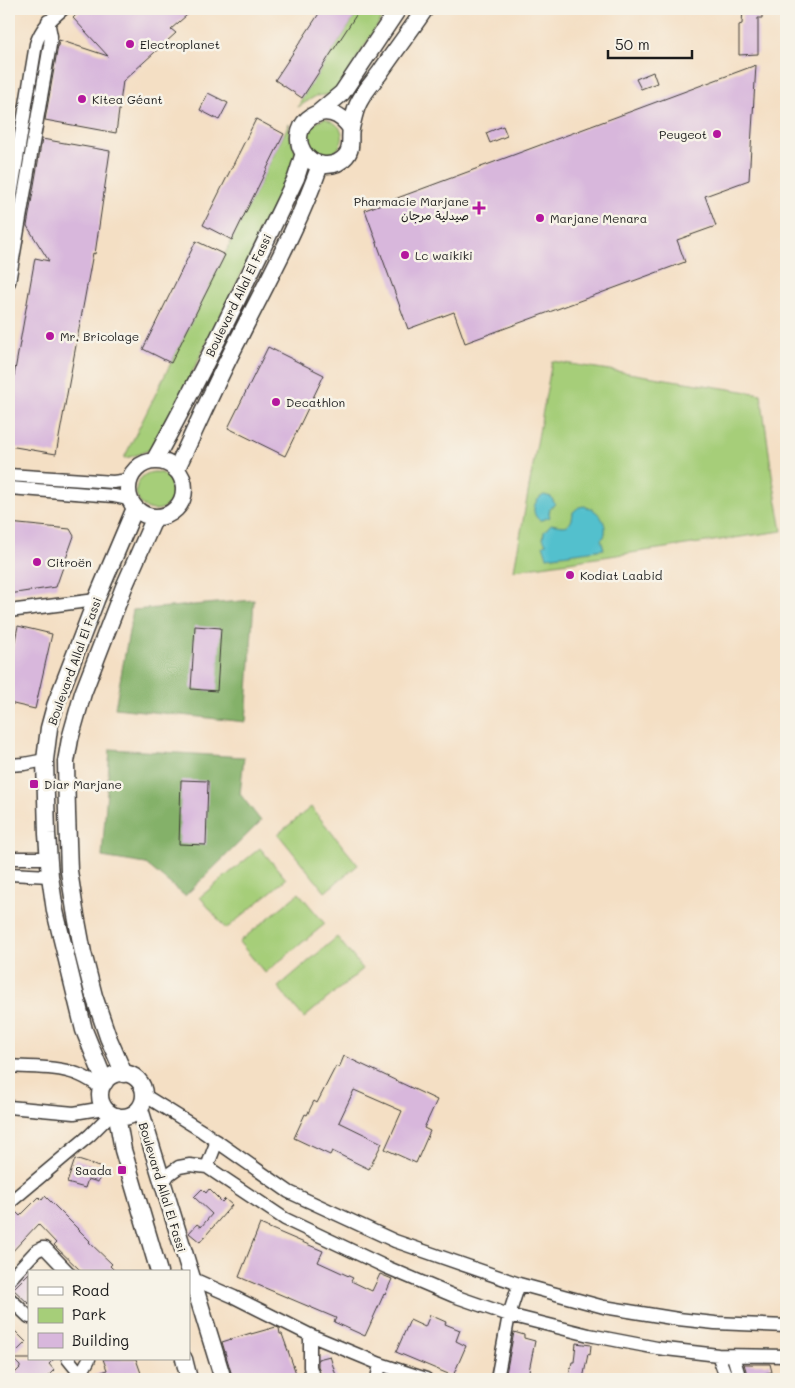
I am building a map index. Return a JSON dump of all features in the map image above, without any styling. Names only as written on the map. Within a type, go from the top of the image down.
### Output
[{"type":"main road","points":[[398,9],[342,93],[306,121],[301,130],[300,146],[311,160],[328,165],[337,163],[344,158],[350,150],[351,129],[359,102],[425,9]]},
{"type":"main road","points":[[316,114],[327,112],[337,114],[346,120],[351,129]]},
{"type":"main road","name":"Boulevard Allal El Fassi","points":[[154,461],[218,338],[283,205],[296,178],[304,153]]},
{"type":"main road","name":"Boulevard Allal El Fassi","points":[[176,470],[238,338],[290,238],[313,186],[320,164]]},
{"type":"main road","points":[[154,461],[170,465],[176,470],[184,487],[181,501],[177,508],[163,516],[155,517],[147,516],[132,504],[128,490],[129,480],[138,467],[154,461]]},
{"type":"main road","name":"Boulevard Allal El Fassi","points":[[103,1085],[84,1030],[56,911],[50,876],[45,760],[49,728],[55,706],[132,504]]},
{"type":"main road","name":"Boulevard Allal El Fassi","points":[[124,1074],[108,1037],[94,996],[75,910],[69,870],[66,762],[70,739],[83,693],[124,586],[155,517]]},
{"type":"main road","points":[[124,1074],[136,1078],[143,1088],[142,1102],[129,1116],[111,1113],[101,1101],[100,1095],[103,1085],[114,1075],[124,1074]]},
{"type":"main road","name":"Boulevard Allal El Fassi","points":[[142,1102],[162,1184],[187,1270]]},
{"type":"main road","name":"Boulevard Allal El Fassi","points":[[111,1113],[158,1270]]},
{"type":"main road","name":"Boulevard Allal El Fassi","points":[[190,1279],[223,1379]]},
{"type":"main road","points":[[184,1360],[189,1379]]},
{"type":"street","points":[[9,207],[36,44],[48,21],[63,9]]},
{"type":"street","points":[[9,282],[11,252],[50,45],[51,36],[48,21]]},
{"type":"street","points":[[9,475],[113,482],[129,480]]},
{"type":"street","points":[[9,488],[114,496],[132,504]]},
{"type":"street","points":[[9,611],[96,600]]},
{"type":"street","points":[[9,765],[45,760]]},
{"type":"street","points":[[9,858],[49,858]]},
{"type":"street","points":[[9,874],[50,876]]},
{"type":"street","points":[[9,1066],[61,1070],[103,1085]]},
{"type":"street","points":[[142,1102],[217,1141],[289,1192],[395,1241],[519,1284],[604,1307],[641,1314],[716,1323],[786,1326]]},
{"type":"street","points":[[9,1108],[74,1113],[111,1113]]},
{"type":"street","points":[[9,1203],[90,1135],[111,1113]]},
{"type":"street","points":[[207,1167],[217,1141]]},
{"type":"street","points":[[162,1184],[169,1174],[179,1167],[190,1165],[207,1167],[285,1219],[386,1267],[454,1296],[509,1315],[599,1337],[657,1348],[733,1356],[786,1356]]},
{"type":"street","points":[[9,1280],[36,1251],[42,1248],[45,1248],[66,1270]]},
{"type":"street","points":[[190,1279],[234,1297],[310,1335],[419,1378]]},
{"type":"street","points":[[497,1379],[509,1315],[519,1284]]},
{"type":"street","points":[[10,1302],[28,1316]]},
{"type":"street","points":[[310,1335],[310,1367],[314,1379]]},
{"type":"street","points":[[718,1355],[727,1379]]},
{"type":"street","points":[[733,1356],[740,1379]]},
{"type":"street","points":[[69,1360],[80,1378]]},
{"type":"street","points":[[80,1378],[89,1360]]},
{"type":"street","points":[[377,1379],[380,1364]]},
{"type":"green space","points":[[360,9],[388,9],[334,94],[316,96],[298,107],[302,98]]},
{"type":"green space","points":[[325,118],[339,127],[342,138],[338,149],[328,156],[322,156],[313,152],[305,142],[306,128]]},
{"type":"green space","points":[[289,124],[292,141],[299,158],[154,449],[124,458]]},
{"type":"green space","points":[[552,361],[761,394],[782,531],[514,570]]},
{"type":"green space","points":[[155,472],[162,473],[168,478],[173,484],[173,498],[168,504],[162,509],[155,510],[148,509],[142,504],[137,498],[136,491],[137,484],[142,478],[148,473]]},
{"type":"green space","points":[[254,600],[246,722],[115,708],[133,610]]},
{"type":"green space","points":[[110,749],[244,757],[240,794],[261,821],[185,896],[146,864],[102,857]]},
{"type":"green space","points":[[311,807],[358,865],[325,892],[278,834]]},
{"type":"green space","points":[[260,848],[286,879],[226,929],[200,897]]},
{"type":"green space","points":[[299,893],[325,924],[265,973],[239,942]]},
{"type":"green space","points":[[337,937],[363,969],[304,1018],[278,987]]},
{"type":"water","points":[[544,495],[551,497],[555,504],[550,508],[550,517],[539,520],[536,517],[534,506]]},
{"type":"water","points":[[584,506],[598,513],[604,522],[605,532],[604,537],[601,539],[604,549],[547,557],[543,545],[546,544],[543,538],[544,532],[551,524],[566,526],[571,522],[573,512],[579,507]]},
{"type":"building","points":[[82,9],[194,9],[171,29],[176,33],[123,81],[116,133],[45,120],[59,40],[108,56],[73,18]]},
{"type":"building","points":[[322,9],[360,9],[302,98],[275,80]]},
{"type":"building","points":[[743,9],[762,9],[762,18],[758,18],[758,54],[739,55],[739,25],[742,24]]},
{"type":"building","name":"Marjane Menara","points":[[756,65],[749,180],[705,196],[716,226],[677,240],[685,262],[465,343],[454,312],[408,329],[365,210]]},
{"type":"building","points":[[653,72],[657,83],[641,89],[636,79]]},
{"type":"building","points":[[208,93],[228,103],[219,120],[200,110]]},
{"type":"building","points":[[256,119],[284,134],[232,240],[203,225]]},
{"type":"building","points":[[503,126],[507,136],[490,143],[486,133]]},
{"type":"building","points":[[42,139],[110,151],[95,254],[93,253],[56,454],[9,446],[9,404],[35,258],[49,261],[27,226]]},
{"type":"building","points":[[196,241],[225,255],[171,363],[143,349]]},
{"type":"building","name":"Decathlon","points":[[268,347],[324,375],[285,456],[228,428]]},
{"type":"building","name":"Citroën","points":[[9,523],[70,529],[74,536],[56,587],[9,594]]},
{"type":"building","points":[[18,626],[52,634],[35,709],[9,703],[9,668]]},
{"type":"building","points":[[195,626],[221,628],[217,691],[191,689]]},
{"type":"building","points":[[181,780],[208,781],[206,845],[179,844]]},
{"type":"building","points":[[344,1056],[437,1100],[424,1128],[430,1131],[416,1163],[385,1149],[402,1111],[354,1090],[339,1122],[382,1143],[369,1169],[332,1151],[330,1155],[294,1138],[305,1114],[307,1115],[314,1101],[317,1103],[336,1066],[339,1068]]},
{"type":"building","points":[[75,1159],[103,1168],[98,1182],[88,1179],[85,1188],[67,1183]]},
{"type":"building","points":[[202,1189],[206,1193],[209,1189],[222,1202],[225,1199],[232,1205],[200,1242],[189,1233],[197,1224],[201,1227],[212,1214],[194,1197]]},
{"type":"building","points":[[45,1196],[112,1264],[110,1266],[114,1270],[80,1270],[54,1245],[56,1243],[38,1224],[9,1255],[9,1211],[14,1210],[20,1216],[39,1197],[42,1200]]},
{"type":"building","points":[[260,1224],[323,1251],[318,1262],[353,1278],[351,1281],[372,1291],[380,1274],[392,1279],[365,1336],[334,1322],[336,1318],[239,1277]]},
{"type":"building","points":[[28,1274],[28,1303],[13,1289]]},
{"type":"building","points":[[430,1315],[460,1330],[456,1341],[466,1346],[453,1376],[396,1352],[410,1320],[425,1327]]},
{"type":"building","points":[[9,1325],[26,1342],[9,1359]]},
{"type":"building","points":[[276,1327],[279,1328],[280,1334],[282,1334],[298,1379],[273,1377],[264,1379],[233,1379],[222,1342]]},
{"type":"building","points":[[514,1332],[524,1335],[524,1338],[535,1341],[528,1379],[505,1379]]},
{"type":"building","points":[[576,1343],[591,1345],[590,1355],[588,1354],[583,1379],[568,1379],[572,1362],[574,1362]]},
{"type":"building","points":[[330,1356],[337,1379],[322,1379],[318,1359]]},
{"type":"building","points":[[13,1359],[53,1360],[49,1364],[54,1370],[45,1379],[9,1379],[20,1366]]},
{"type":"building","points":[[103,1360],[136,1360],[143,1379],[90,1379],[90,1377],[107,1370]]},
{"type":"building","points":[[744,1364],[770,1364],[772,1372],[748,1377]]},
{"type":"place","name":"Electroplanet","points":[[130,44]]},
{"type":"place","name":"Kitea Géant","points":[[82,99]]},
{"type":"place","name":"Peugeot","points":[[717,134]]},
{"type":"place","name":"Pharmacie Marjane صيدلية مرجان","points":[[479,208]]},
{"type":"place","name":"Marjane Menara","points":[[540,218]]},
{"type":"place","name":"Lc waikiki","points":[[405,255]]},
{"type":"place","name":"Mr. Bricolage","points":[[50,336]]},
{"type":"place","name":"Decathlon","points":[[276,402]]},
{"type":"place","name":"Citroën","points":[[37,562]]},
{"type":"place","name":"Kodiat Laabid","points":[[570,575]]},
{"type":"place","name":"Diar Marjane","points":[[34,784]]},
{"type":"place","name":"Saada","points":[[122,1170]]}]
